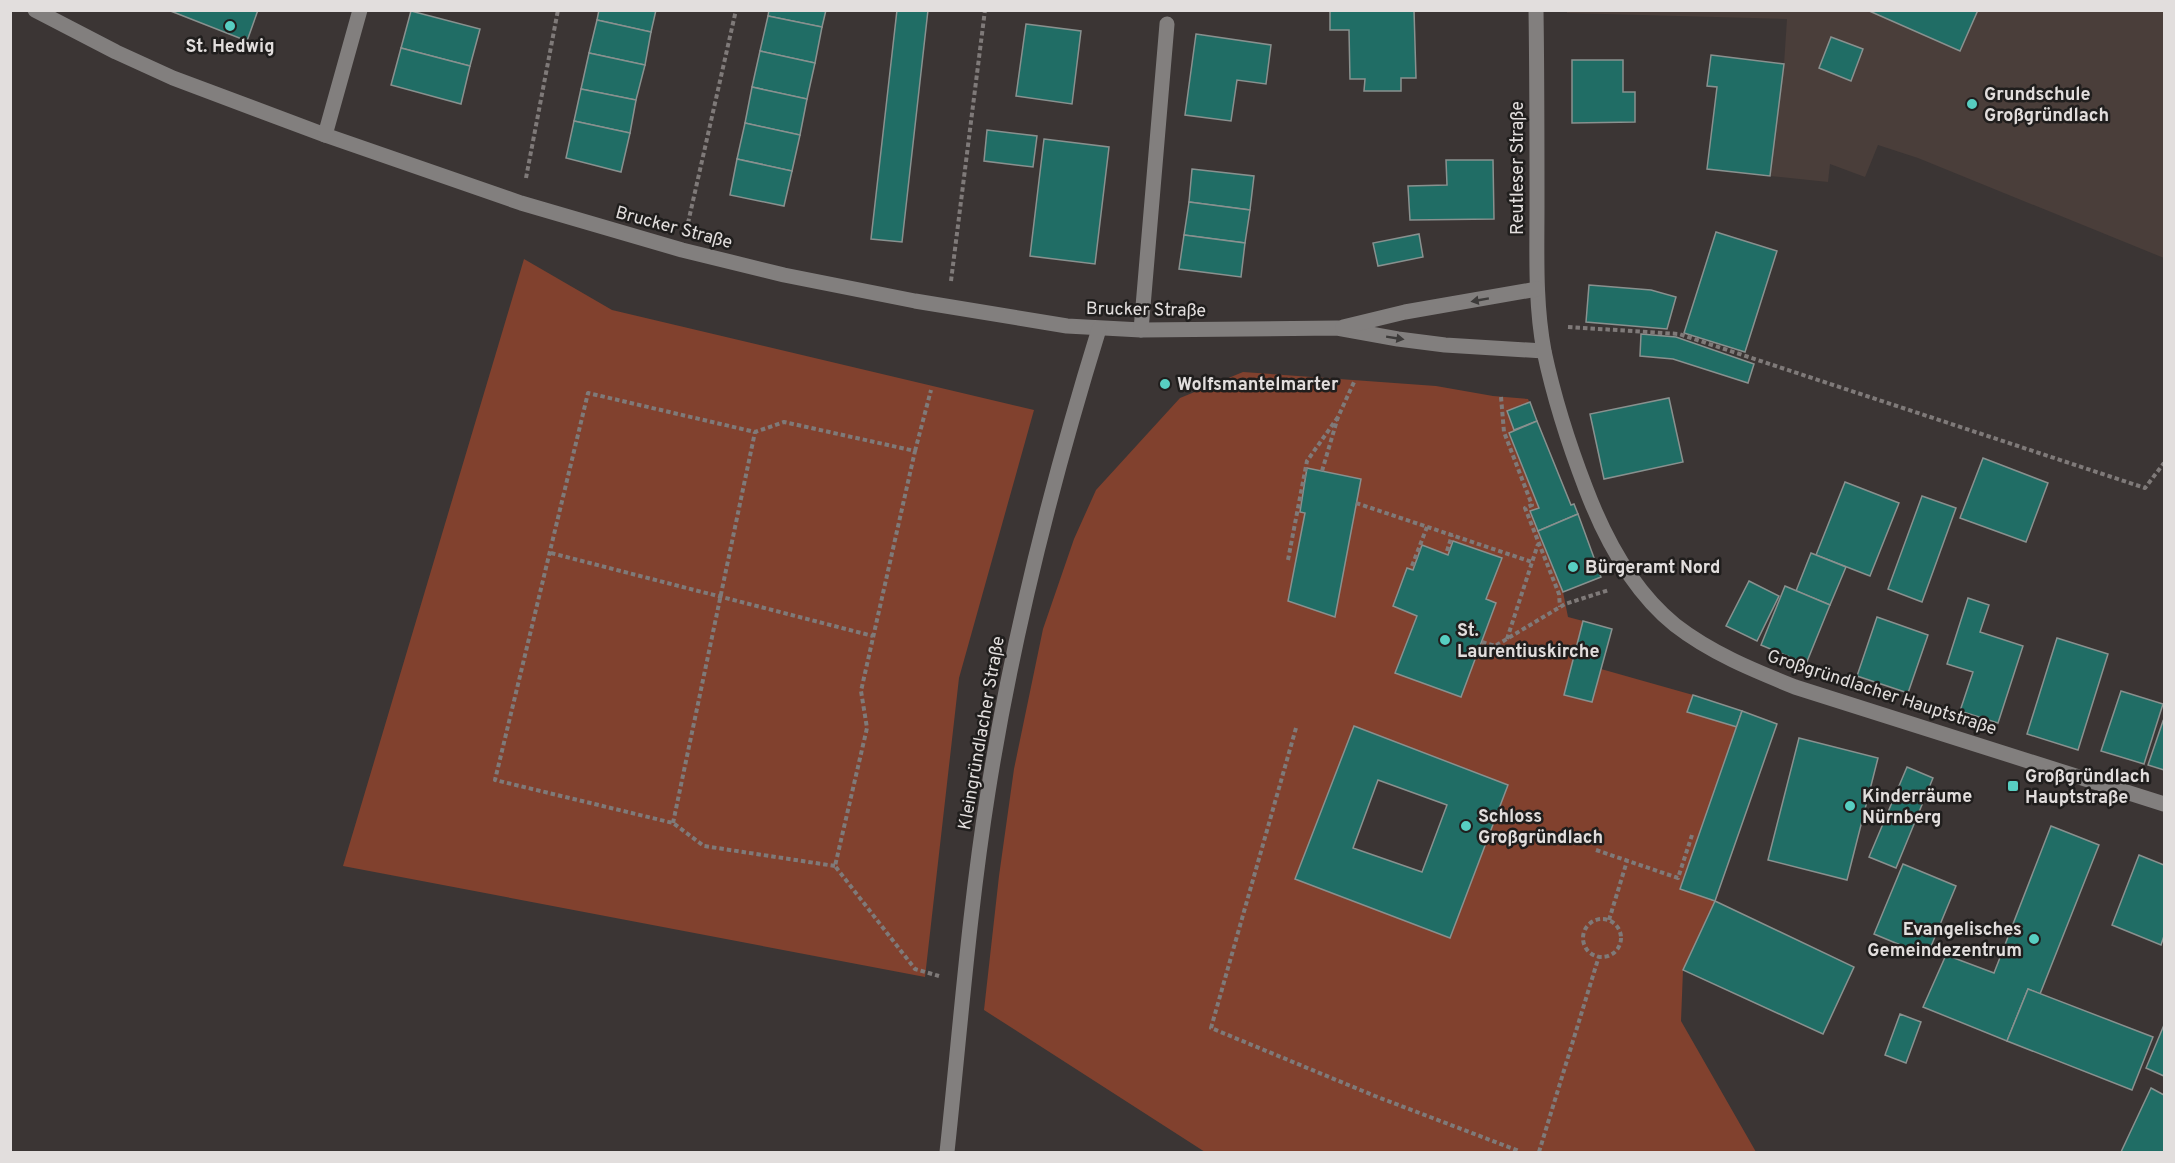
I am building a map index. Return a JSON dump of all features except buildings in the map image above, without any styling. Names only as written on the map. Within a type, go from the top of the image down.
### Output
[{"type":"street","name":"Brucker Straße","points":[[35,10],[116,52],[173,78],[325,135],[521,203],[682,250],[784,275],[948,307],[1024,320],[1099,329],[1337,328],[1445,345],[1544,351]]},
{"type":"street","points":[[325,135],[360,10]]},
{"type":"street","name":"Reutleser Straße","points":[[1536,10],[1537,289],[1540,325]]},
{"type":"street","points":[[1141,330],[1167,24]]},
{"type":"street","name":"Brucker Straße","points":[[1337,328],[1404,312],[1537,289]]},
{"type":"street","name":"Großgründlacher Hauptstraße","points":[[1540,325],[1544,351],[1559,409],[1591,502],[1608,538],[1635,581],[1674,624],[1701,643],[1748,668],[1796,687],[2164,804]]},
{"type":"street","name":"Kleingründlacher Straße","points":[[947,1152],[988,792],[1011,664],[1040,533],[1067,432],[1099,329]]},
{"type":"path","points":[[521,203],[558,10]]},
{"type":"path","points":[[682,250],[736,10]]},
{"type":"path","points":[[948,307],[985,10]]},
{"type":"path","points":[[1540,325],[1679,334],[2145,488],[2164,463]]},
{"type":"path","points":[[1322,471],[1338,417],[1355,380]]},
{"type":"path","points":[[835,866],[867,728],[861,690],[931,390]]},
{"type":"path","points":[[915,451],[784,422],[755,432],[588,393],[495,780],[673,822],[704,846],[835,866],[915,969],[948,978]]},
{"type":"path","points":[[1501,397],[1504,432],[1532,505],[1526,508],[1559,594],[1560,607]]},
{"type":"path","points":[[1288,560],[1307,461],[1338,417]]},
{"type":"path","points":[[673,822],[755,432]]},
{"type":"path","points":[[1356,503],[1533,562]]},
{"type":"path","points":[[1412,566],[1427,527]]},
{"type":"path","points":[[1447,551],[1452,536]]},
{"type":"path","points":[[1507,640],[1539,542]]},
{"type":"path","points":[[550,553],[873,636]]},
{"type":"path","points":[[1482,642],[1495,646],[1560,607],[1635,581]]},
{"type":"path","points":[[1296,728],[1210,1028],[1518,1152]]},
{"type":"path","points":[[1596,850],[1678,878],[1692,835]]},
{"type":"path","points":[[1610,920],[1627,861]]},
{"type":"path","points":[[1597,919],[1610,920],[1621,933],[1620,946],[1611,955],[1599,956],[1593,954],[1584,945],[1584,932],[1591,922],[1597,919]]},
{"type":"path","points":[[1539,1152],[1599,956]]},
{"type":"shaded area","name":"Grundschule Großgründlach","points":[[1567,11],[2164,11],[2164,258],[1918,158],[1878,145],[1865,177],[1830,164],[1828,182],[1770,176],[1784,64],[1787,19],[1567,13]]},
{"type":"shaded area","points":[[524,259],[612,310],[1034,410],[959,678],[925,977],[343,866]]},
{"type":"shaded area","points":[[1243,372],[1436,386],[1493,396],[1528,399],[1537,421],[1509,433],[1539,508],[1531,511],[1563,592],[1568,617],[1583,621],[1564,695],[1592,702],[1601,669],[1693,695],[1688,712],[1737,727],[1680,889],[1715,901],[1683,970],[1681,1021],[1756,1152],[1205,1152],[984,1010],[1014,769],[1043,629],[1074,539],[1096,490],[1180,398]],"holes":[[[1454,541],[1501,558],[1486,599],[1496,604],[1461,697],[1395,673],[1417,616],[1393,606],[1407,568],[1413,570],[1422,545],[1448,555]],[[1354,726],[1508,785],[1450,937],[1296,879]]]},
{"type":"place","name":"St. Hedwig","points":[[230,26]]},
{"type":"place","name":"Grundschule Großgründlach","points":[[1972,104]]},
{"type":"place","name":"Wolfsmantelmarter","points":[[1165,384]]},
{"type":"place","name":"Bürgeramt Nord","points":[[1573,567]]},
{"type":"place","name":"St. Laurentiuskirche","points":[[1445,640]]},
{"type":"place","name":"Großgründlach Hauptstraße","points":[[2013,786]]},
{"type":"place","name":"Kinderräume Nürnberg","points":[[1850,806]]},
{"type":"place","name":"Schloss Großgründlach","points":[[1466,826]]},
{"type":"place","name":"Evangelisches Gemeindezentrum","points":[[2034,939]]}]
